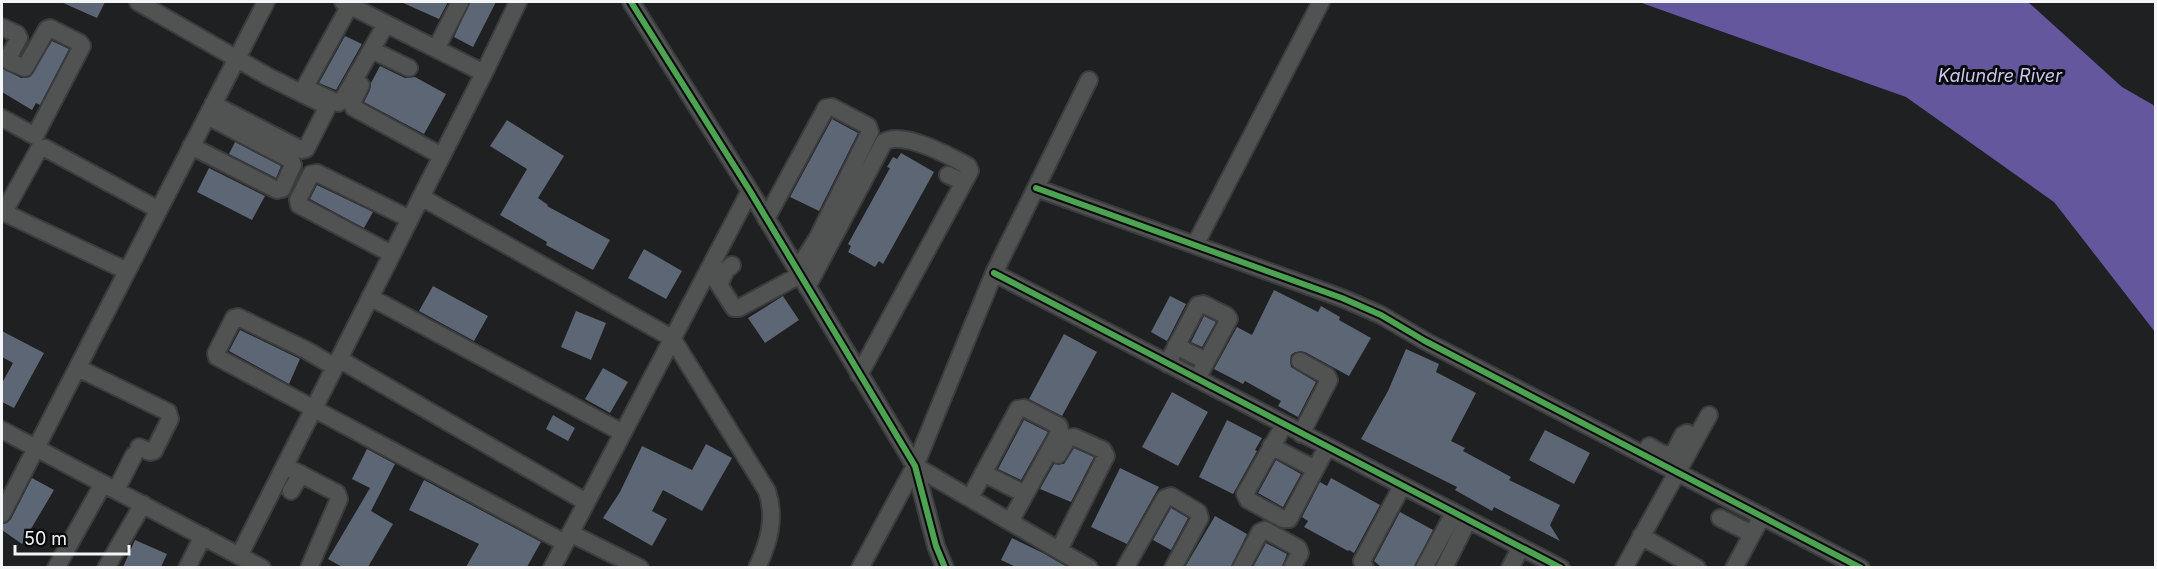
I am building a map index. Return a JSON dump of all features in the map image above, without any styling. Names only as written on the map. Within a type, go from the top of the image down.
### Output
[{"type":"street","points":[[138,2],[325,105],[326,110],[306,149],[302,150],[210,110]]},
{"type":"street","points":[[2,514],[266,2]]},
{"type":"street","points":[[389,25],[342,101],[338,103],[308,89],[306,85],[345,2],[484,73]]},
{"type":"street","points":[[436,49],[460,2]]},
{"type":"street","points":[[2,430],[203,536],[250,564],[285,466],[518,2]]},
{"type":"street","points":[[631,2],[750,191],[915,466],[936,546],[945,567]]},
{"type":"street","points":[[1195,245],[1321,2]]},
{"type":"street","points":[[389,25],[378,53],[353,101],[354,108],[442,156]]},
{"type":"street","points":[[2,27],[17,34],[19,38],[8,58],[9,62],[21,68],[25,68],[47,29],[50,28],[82,46],[35,136],[2,118]]},
{"type":"street","points":[[378,53],[409,68]]},
{"type":"street","points":[[860,567],[915,466],[994,273],[1089,80]]},
{"type":"street","points":[[766,219],[826,108],[832,106],[868,126],[870,132],[817,238],[801,277]]},
{"type":"street","points":[[191,146],[277,190],[282,189],[293,165],[291,160],[210,110]]},
{"type":"street","points":[[709,269],[734,308],[739,308],[801,277],[884,142],[890,138],[905,138],[968,166],[970,171],[859,375]]},
{"type":"street","points":[[127,271],[7,214],[5,210],[39,149],[45,148],[159,210]]},
{"type":"street","points":[[392,254],[299,205],[298,200],[311,174],[317,173],[410,219]]},
{"type":"street","points":[[948,175],[964,182]]},
{"type":"street","points":[[1036,188],[1342,298],[1381,315],[1425,341],[1650,453],[1677,471],[1861,567]]},
{"type":"street","points":[[560,565],[568,538],[586,502],[750,191]]},
{"type":"street","points":[[421,197],[672,338],[767,490],[772,506],[771,524],[766,548],[757,567]]},
{"type":"street","points":[[719,285],[726,270],[732,265]]},
{"type":"street","points":[[994,273],[1461,517],[1528,556],[1561,567]]},
{"type":"street","points":[[370,297],[623,433]]},
{"type":"street","points":[[1167,363],[1198,305],[1203,304],[1227,316],[1229,319],[1197,379]]},
{"type":"street","points":[[586,502],[337,363],[238,317],[234,318],[216,353],[217,357],[314,409],[568,538],[640,567]]},
{"type":"street","points":[[1176,346],[1206,362]]},
{"type":"street","points":[[1300,361],[1328,376],[1329,380],[1301,434]]},
{"type":"street","points":[[56,567],[109,487],[137,451],[154,451],[170,419],[168,412],[78,368]]},
{"type":"street","points":[[970,498],[1017,409],[1024,408],[1059,426],[1060,431],[1025,494],[1015,525]]},
{"type":"street","points":[[1624,567],[1709,415]]},
{"type":"street","points":[[1284,425],[1245,494],[1248,500],[1283,519],[1289,519],[1328,447]]},
{"type":"street","points":[[1650,453],[1669,455],[1674,453],[1683,435],[1687,433],[1696,438]]},
{"type":"street","points":[[1015,525],[1068,438],[1074,437],[1103,450],[1106,456],[1059,550]]},
{"type":"street","points":[[1271,446],[1316,469]]},
{"type":"street","points":[[285,466],[337,493],[339,499],[309,567]]},
{"type":"street","points":[[915,466],[1089,567]]},
{"type":"street","points":[[983,473],[1025,494]]},
{"type":"street","points":[[291,491],[301,474]]},
{"type":"street","points":[[1365,567],[1362,561],[1402,486]]},
{"type":"street","points":[[1125,567],[1165,498],[1171,496],[1198,512],[1200,518],[1173,567]]},
{"type":"street","points":[[106,567],[142,504]]},
{"type":"street","points":[[1734,567],[1762,516]]},
{"type":"street","points":[[1424,567],[1461,517]]},
{"type":"street","points":[[1444,567],[1461,517]]},
{"type":"street","points":[[1720,518],[1752,534]]},
{"type":"street","points":[[1241,567],[1260,532],[1265,530],[1298,548],[1300,554],[1292,567]]},
{"type":"street","points":[[187,567],[203,536]]},
{"type":"street","points":[[1641,536],[1697,567]]},
{"type":"street","points":[[1510,567],[1528,556]]},
{"type":"water","name":"Kalundre River","points":[[1639,2],[2028,2],[2122,87],[2155,106],[2155,332],[2054,202],[1906,97]]},
{"type":"building","points":[[61,2],[105,2],[97,18]]},
{"type":"building","points":[[401,2],[448,2],[439,19]]},
{"type":"building","points":[[470,2],[496,2],[473,47],[454,37]]},
{"type":"building","points":[[345,36],[362,44],[336,90],[319,83]]},
{"type":"building","points":[[52,41],[69,49],[40,105],[36,103],[32,110],[2,92],[2,68],[21,78],[30,77]]},
{"type":"building","points":[[380,66],[405,78],[415,77],[446,94],[424,134],[364,102]]},
{"type":"building","points":[[832,119],[858,133],[819,211],[790,197]]},
{"type":"building","points":[[507,120],[564,156],[538,198],[547,206],[610,240],[593,270],[546,245],[547,242],[500,215],[527,169],[490,146]]},
{"type":"building","points":[[235,142],[281,166],[276,178],[229,154]]},
{"type":"building","points":[[901,153],[934,172],[883,264],[879,261],[875,267],[848,252],[851,246],[848,244],[890,168],[887,167],[893,157],[897,159]]},
{"type":"building","points":[[209,168],[265,196],[252,220],[197,192]]},
{"type":"building","points":[[317,185],[373,212],[364,228],[310,199]]},
{"type":"building","points":[[644,249],[682,271],[666,299],[628,278]]},
{"type":"building","points":[[433,286],[488,316],[474,341],[419,311]]},
{"type":"building","points":[[1274,290],[1318,312],[1321,306],[1340,317],[1339,320],[1371,338],[1349,376],[1305,352],[1295,352],[1291,355],[1291,367],[1316,382],[1298,417],[1278,406],[1281,401],[1245,381],[1243,384],[1214,369],[1237,327],[1252,335]]},
{"type":"building","points":[[783,296],[799,320],[765,343],[748,318]]},
{"type":"building","points":[[1170,296],[1186,304],[1167,341],[1151,332]]},
{"type":"building","points":[[576,311],[606,323],[591,360],[561,347]]},
{"type":"building","points":[[1204,316],[1216,322],[1202,347],[1191,342]]},
{"type":"building","points":[[240,330],[300,359],[289,384],[229,351]]},
{"type":"building","points":[[2,331],[44,353],[14,408],[2,402],[2,383],[13,363],[2,357]]},
{"type":"building","points":[[1064,334],[1097,352],[1062,416],[1029,399]]},
{"type":"building","points":[[1406,349],[1439,364],[1436,372],[1476,393],[1451,441],[1465,448],[1463,451],[1511,477],[1509,480],[1560,505],[1550,525],[1560,541],[1494,507],[1492,511],[1455,490],[1457,487],[1361,439],[1388,391]]},
{"type":"building","points":[[603,368],[628,382],[610,413],[585,399]]},
{"type":"building","points":[[1172,392],[1208,412],[1178,466],[1142,447]]},
{"type":"building","points":[[553,415],[575,428],[568,441],[546,429]]},
{"type":"building","points":[[1024,420],[1048,432],[1021,480],[998,469]]},
{"type":"building","points":[[1227,420],[1262,438],[1233,494],[1199,477]]},
{"type":"building","points":[[1545,430],[1590,453],[1574,484],[1529,460]]},
{"type":"building","points":[[706,444],[732,458],[702,511],[663,490],[652,511],[667,519],[652,546],[603,518],[620,492],[642,446],[692,470]]},
{"type":"building","points":[[1074,448],[1094,457],[1071,502],[1040,489],[1054,464],[1064,464]]},
{"type":"building","points":[[367,449],[395,464],[371,511],[393,524],[368,567],[342,567],[328,559],[370,488],[352,479]]},
{"type":"building","points":[[1276,460],[1301,474],[1283,507],[1258,493]]},
{"type":"building","points":[[1120,468],[1159,487],[1127,544],[1091,527]]},
{"type":"building","points":[[32,478],[54,490],[22,544],[2,530],[2,524],[11,519]]},
{"type":"building","points":[[1331,478],[1380,505],[1354,553],[1304,527],[1308,521],[1302,517],[1320,482],[1327,486]]},
{"type":"building","points":[[424,480],[541,542],[527,567],[466,567],[479,544],[409,510]]},
{"type":"building","points":[[1171,508],[1188,518],[1171,550],[1153,540]]},
{"type":"building","points":[[1400,512],[1433,530],[1414,567],[1381,567],[1374,561]]},
{"type":"building","points":[[1215,516],[1247,534],[1231,567],[1185,567]]},
{"type":"building","points":[[1012,538],[1067,567],[1016,567],[1001,560]]},
{"type":"building","points":[[135,540],[167,554],[161,567],[123,567]]},
{"type":"building","points":[[1266,543],[1287,554],[1282,567],[1253,567]]},
{"type":"cycle path","points":[[631,2],[750,191],[915,466],[936,546],[945,568]]},
{"type":"cycle path","points":[[1036,188],[1342,298],[1381,315],[1425,341],[1861,568]]},
{"type":"cycle path","points":[[994,273],[1561,568]]}]
